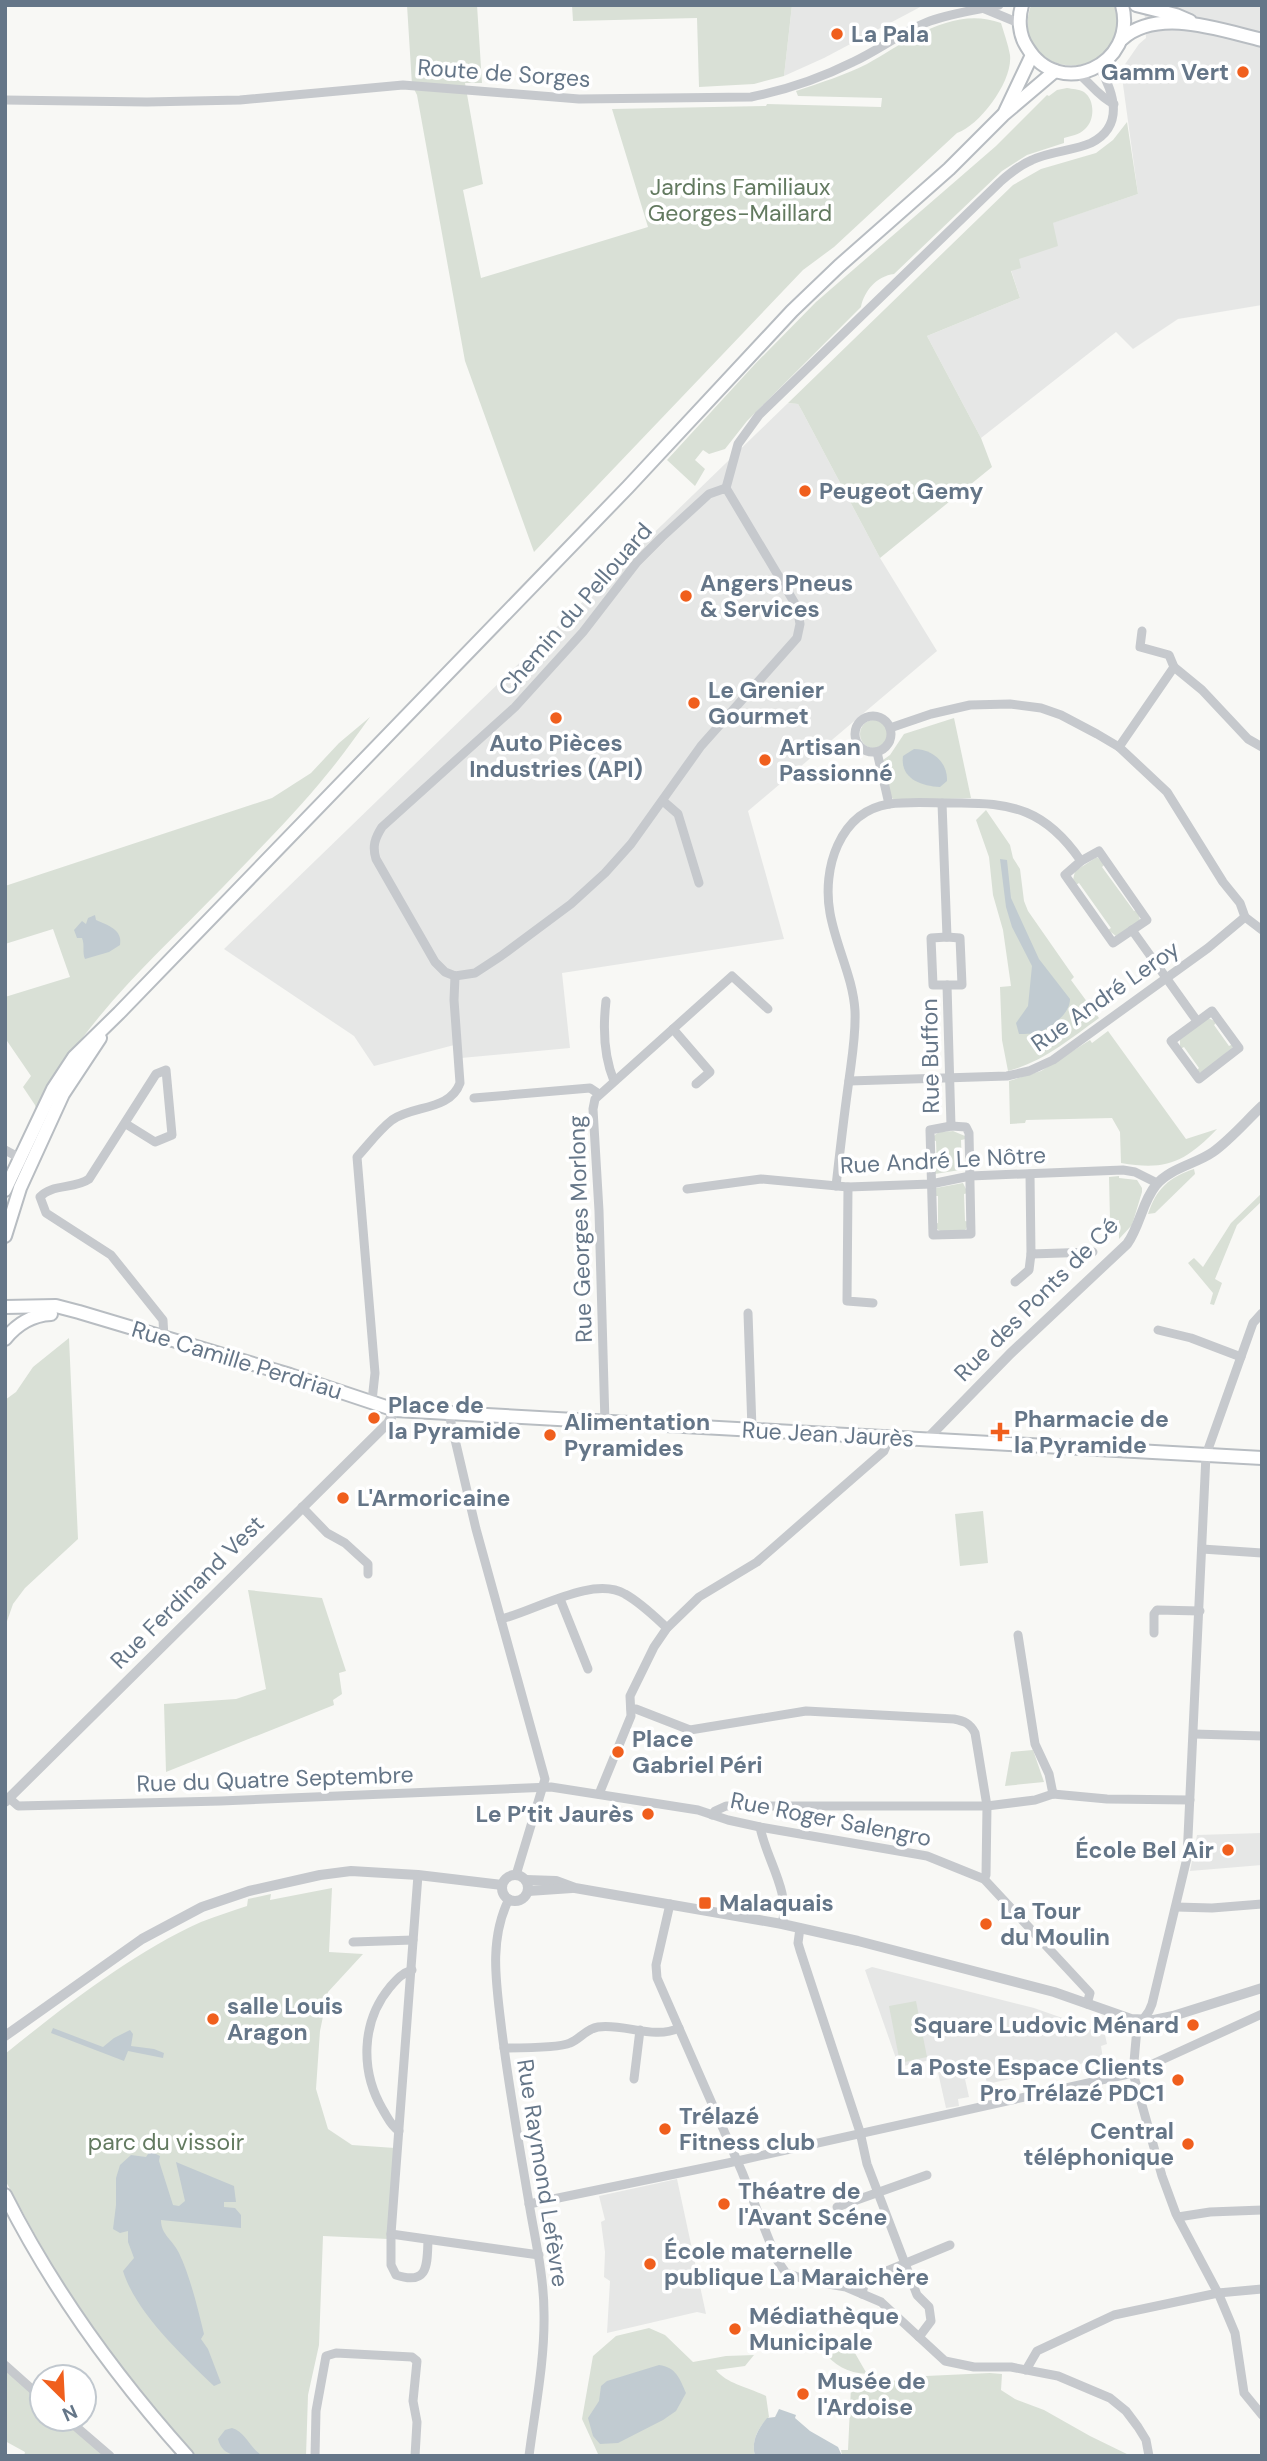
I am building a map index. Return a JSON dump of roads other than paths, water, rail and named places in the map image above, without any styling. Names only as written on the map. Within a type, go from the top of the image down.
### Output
[{"type":"main road","points":[[1022,5],[1019,23],[1023,40],[1031,55],[1042,65],[1055,71],[1079,74],[1099,67],[1113,55],[1125,27],[1122,5]]},
{"type":"main road","points":[[1136,5],[1176,15],[1199,26]]},
{"type":"main road","points":[[1122,39],[1142,26],[1158,22],[1199,26],[1262,40]]},
{"type":"main road","points":[[1003,115],[1031,55]]},
{"type":"main road","points":[[7,1180],[53,1089],[74,1056],[107,1026],[609,507],[792,311],[949,169],[1003,115],[1055,71]]},
{"type":"main road","points":[[5,1236],[20,1188],[63,1094],[107,1026]]},
{"type":"main road","name":"Rue Camille Perdriau","points":[[5,1307],[56,1307],[79,1312],[395,1410]]},
{"type":"main road","name":"Rue Camille Perdriau","points":[[5,1339],[17,1325],[38,1314],[79,1312]]},
{"type":"main road","name":"Rue Jean Jaurès","points":[[395,1410],[1262,1458]]},
{"type":"main road","points":[[5,2195],[45,2267],[89,2335],[153,2418],[187,2456]]},
{"type":"street","name":"Route de Sorges","points":[[5,100],[240,100],[403,85],[579,99],[751,97],[796,85],[854,62],[928,22],[999,5]]},
{"type":"street","points":[[984,8],[1019,23]]},
{"type":"street","points":[[372,1401],[375,1373],[357,1157],[393,1119],[444,1101],[460,1083],[455,976],[469,975],[480,970],[571,904],[605,873],[631,844],[726,715],[797,638],[800,624],[797,607],[726,488],[738,444],[759,415],[1014,170],[1033,159],[1090,143],[1102,135],[1112,123],[1114,104],[1112,89],[1099,67]]},
{"type":"street","points":[[1079,74],[1101,98],[1114,104]]},
{"type":"street","name":"Chemin du Pellouard","points":[[455,976],[441,969],[435,962],[376,859],[373,851],[374,839],[382,827],[515,707],[583,632],[637,562],[709,494],[726,488]]},
{"type":"street","points":[[1142,631],[1140,647],[1169,655],[1174,667],[1202,690],[1248,739],[1262,747]]},
{"type":"street","points":[[1119,747],[1174,667]]},
{"type":"street","points":[[890,728],[931,714],[970,705],[1010,704],[1041,708],[1061,715],[1119,747],[1167,792],[1223,882],[1240,903],[1245,917],[1262,930]]},
{"type":"street","points":[[877,716],[888,723],[890,728],[887,746],[877,752],[866,751],[857,743],[856,726],[864,717],[877,716]]},
{"type":"street","points":[[877,752],[888,804]]},
{"type":"street","points":[[663,801],[678,814],[699,883]]},
{"type":"street","points":[[836,1186],[854,1048],[855,1009],[853,992],[830,913],[828,885],[837,845],[847,828],[867,812],[888,804],[984,802],[1013,806],[1056,829],[1082,861]]},
{"type":"street","name":"Rue Buffon","points":[[942,803],[947,937]]},
{"type":"street","points":[[1099,851],[1147,920],[1132,930],[1113,943],[1065,875],[1099,851]]},
{"type":"street","name":"Rue André Leroy","points":[[849,1081],[1007,1076],[1039,1066],[1053,1060],[1208,948],[1245,917]]},
{"type":"street","points":[[1132,930],[1197,1021]]},
{"type":"street","name":"Rue Buffon","points":[[947,937],[960,938],[961,985],[933,985],[931,938],[947,937]]},
{"type":"street","name":"Rue Georges Morlong","points":[[606,1423],[600,1211],[593,1109],[599,1094],[732,976],[768,1009]]},
{"type":"street","name":"Rue Buffon","points":[[947,985],[951,1126]]},
{"type":"street","points":[[606,1001],[604,1018],[608,1067],[614,1081]]},
{"type":"street","points":[[1212,1011],[1240,1048],[1199,1079],[1171,1041],[1197,1021],[1212,1011]]},
{"type":"street","points":[[673,1029],[710,1072],[696,1084]]},
{"type":"street","points":[[126,1124],[155,1142],[172,1135],[166,1070],[156,1074],[89,1179],[81,1184],[49,1191],[40,1197],[46,1213],[111,1255],[163,1320],[164,1338]]},
{"type":"street","points":[[474,1098],[590,1087],[599,1094]]},
{"type":"street","points":[[1157,1184],[1172,1172],[1214,1151],[1262,1106]]},
{"type":"street","name":"Rue Buffon","points":[[951,1126],[966,1128],[969,1133],[970,1175],[971,1234],[933,1235],[930,1130],[951,1126]]},
{"type":"street","points":[[5,1150],[20,1158],[23,1165],[20,1188]]},
{"type":"street","name":"Rue André Le Nôtre","points":[[687,1189],[761,1179],[848,1187],[931,1184],[970,1175],[1123,1170],[1135,1172],[1157,1184]]},
{"type":"street","points":[[1016,1282],[1029,1270],[1030,1174]]},
{"type":"street","name":"Rue des Ponts de Cé","points":[[929,1439],[970,1394],[1128,1244],[1157,1184]]},
{"type":"street","points":[[848,1187],[847,1301],[873,1303]]},
{"type":"street","points":[[1031,1254],[1093,1252]]},
{"type":"street","points":[[748,1313],[752,1429]]},
{"type":"street","points":[[1262,1314],[1253,1323],[1206,1455],[1187,1858],[1152,2004],[1137,2028],[1133,2073],[1161,2176],[1178,2217],[1218,2293],[1235,2333],[1244,2393],[1262,2415]]},
{"type":"street","points":[[1158,1330],[1191,1338],[1241,1357]]},
{"type":"street","name":"Rue Ferdinand Vest","points":[[7,1800],[388,1423],[395,1410]]},
{"type":"street","points":[[449,1414],[472,1516],[545,1779],[523,1882],[520,1900],[509,1899],[503,1893],[502,1885],[509,1876],[523,1882],[575,1888],[782,1924],[1054,1992],[1116,2015],[1143,2020],[1173,2016],[1262,1988]]},
{"type":"street","points":[[599,1794],[631,1716],[630,1696],[653,1649],[667,1628],[699,1597],[757,1562],[884,1451],[890,1437]]},
{"type":"street","points":[[302,1507],[327,1533],[345,1543],[368,1564],[368,1574]]},
{"type":"street","points":[[1202,1549],[1262,1553]]},
{"type":"street","points":[[501,1619],[595,1587],[616,1590],[643,1607],[667,1628]]},
{"type":"street","points":[[560,1599],[588,1670]]},
{"type":"street","points":[[1154,1633],[1154,1614],[1157,1609],[1200,1611]]},
{"type":"street","points":[[1018,1635],[1035,1744],[1049,1774],[1053,1794]]},
{"type":"street","points":[[631,1709],[690,1730],[806,1711],[965,1721],[975,1733],[987,1806],[984,1879]]},
{"type":"street","points":[[1194,1734],[1262,1736]]},
{"type":"street","name":"Rue du Quatre Septembre","points":[[7,1800],[18,1805],[260,1800],[544,1787]]},
{"type":"street","name":"Rue Roger Salengro","points":[[544,1787],[698,1810],[760,1827],[927,1856],[984,1879],[1090,1993],[1087,2004]]},
{"type":"street","points":[[712,1815],[726,1806],[987,1806],[1035,1800],[1053,1794],[1107,1799],[1190,1800]]},
{"type":"street","points":[[760,1827],[783,1897],[785,1910],[782,1924]]},
{"type":"street","points":[[5,2036],[142,1939],[202,1907],[249,1891],[351,1871],[418,1875],[502,1885]]},
{"type":"street","points":[[418,1875],[391,2234],[391,2265],[396,2275],[416,2278],[424,2273],[427,2269],[428,2240]]},
{"type":"street","name":"Rue Raymond Lefèvre","points":[[509,1899],[503,1910],[495,1965],[504,2048],[539,2255],[544,2313],[542,2355],[529,2456]]},
{"type":"street","points":[[670,1904],[656,1965],[657,1978],[772,2248],[786,2273],[810,2281],[846,2287],[881,2302],[945,2361],[959,2365],[1026,2370],[1058,2376],[1110,2398],[1126,2411],[1139,2427],[1146,2440],[1149,2456]]},
{"type":"street","points":[[1176,1907],[1212,1908],[1262,1904]]},
{"type":"street","points":[[800,1928],[798,1943],[860,2132],[867,2164],[917,2295],[929,2307],[931,2322],[919,2337]]},
{"type":"street","points":[[353,1942],[413,1940]]},
{"type":"street","points":[[399,2132],[378,2102],[368,2077],[366,2051],[371,2021],[384,1994],[398,1978],[411,1970]]},
{"type":"street","points":[[529,2204],[1133,2073],[1262,2014]]},
{"type":"street","points":[[5,2046],[24,2025]]},
{"type":"street","points":[[504,2048],[560,2046],[598,2027],[667,2033],[679,2028]]},
{"type":"street","points":[[634,2079],[640,2030]]},
{"type":"street","points":[[836,2207],[927,2175]]},
{"type":"street","points":[[1178,2217],[1210,2212],[1262,2210]]},
{"type":"street","points":[[391,2234],[539,2255]]},
{"type":"street","points":[[862,2294],[865,2280],[950,2245]]},
{"type":"street","points":[[1026,2370],[1037,2351],[1114,2315],[1218,2293],[1262,2289]]},
{"type":"street","points":[[315,2456],[316,2411],[327,2356],[335,2353],[412,2357],[417,2361],[413,2401],[418,2422],[415,2456]]},
{"type":"street","points":[[5,2365],[28,2386]]},
{"type":"street","points":[[83,2433],[110,2456]]},
{"type":"place","name":"La Pala","points":[[837,34]]},
{"type":"place","name":"Gamm Vert","points":[[1243,72]]},
{"type":"place","name":"Peugeot Gemy","points":[[805,491]]},
{"type":"place","name":"Angers Pneus & Services","points":[[686,596]]},
{"type":"place","name":"Le Grenier Gourmet","points":[[694,703]]},
{"type":"place","name":"Auto Pièces Industries (API)","points":[[556,718]]},
{"type":"place","name":"Artisan Passionné","points":[[765,760]]},
{"type":"place","name":"Place de la Pyramide","points":[[374,1418]]},
{"type":"place","name":"Pharmacie de la Pyramide","points":[[1000,1432]]},
{"type":"place","name":"Alimentation Pyramides","points":[[550,1435]]},
{"type":"place","name":"L'Armoricaine","points":[[343,1498]]},
{"type":"place","name":"Place Gabriel Péri","points":[[618,1752]]},
{"type":"place","name":"Le P’tit Jaurès","points":[[648,1814]]},
{"type":"place","name":"École Bel Air","points":[[1228,1850]]},
{"type":"place","name":"Malaquais","points":[[705,1903]]},
{"type":"place","name":"La Tour du Moulin","points":[[986,1924]]},
{"type":"place","name":"salle Louis Aragon","points":[[213,2019]]},
{"type":"place","name":"Square Ludovic Ménard","points":[[1193,2025]]},
{"type":"place","name":"La Poste Espace Clients Pro Trélazé PDC1","points":[[1178,2080]]},
{"type":"place","name":"Trélazé Fitness club","points":[[665,2129]]},
{"type":"place","name":"Central téléphonique","points":[[1188,2144]]},
{"type":"place","name":"Théatre de l'Avant Scéne","points":[[724,2204]]},
{"type":"place","name":"École maternelle publique La Maraichère","points":[[650,2264]]},
{"type":"place","name":"Médiathèque Municipale","points":[[735,2329]]},
{"type":"place","name":"Musée de l'Ardoise","points":[[803,2394]]},
{"type":"park label","name":"Jardins Familiaux Georges-Maillard","points":[[740,200]]},
{"type":"park label","name":"parc du vissoir","points":[[166,2142]]}]
